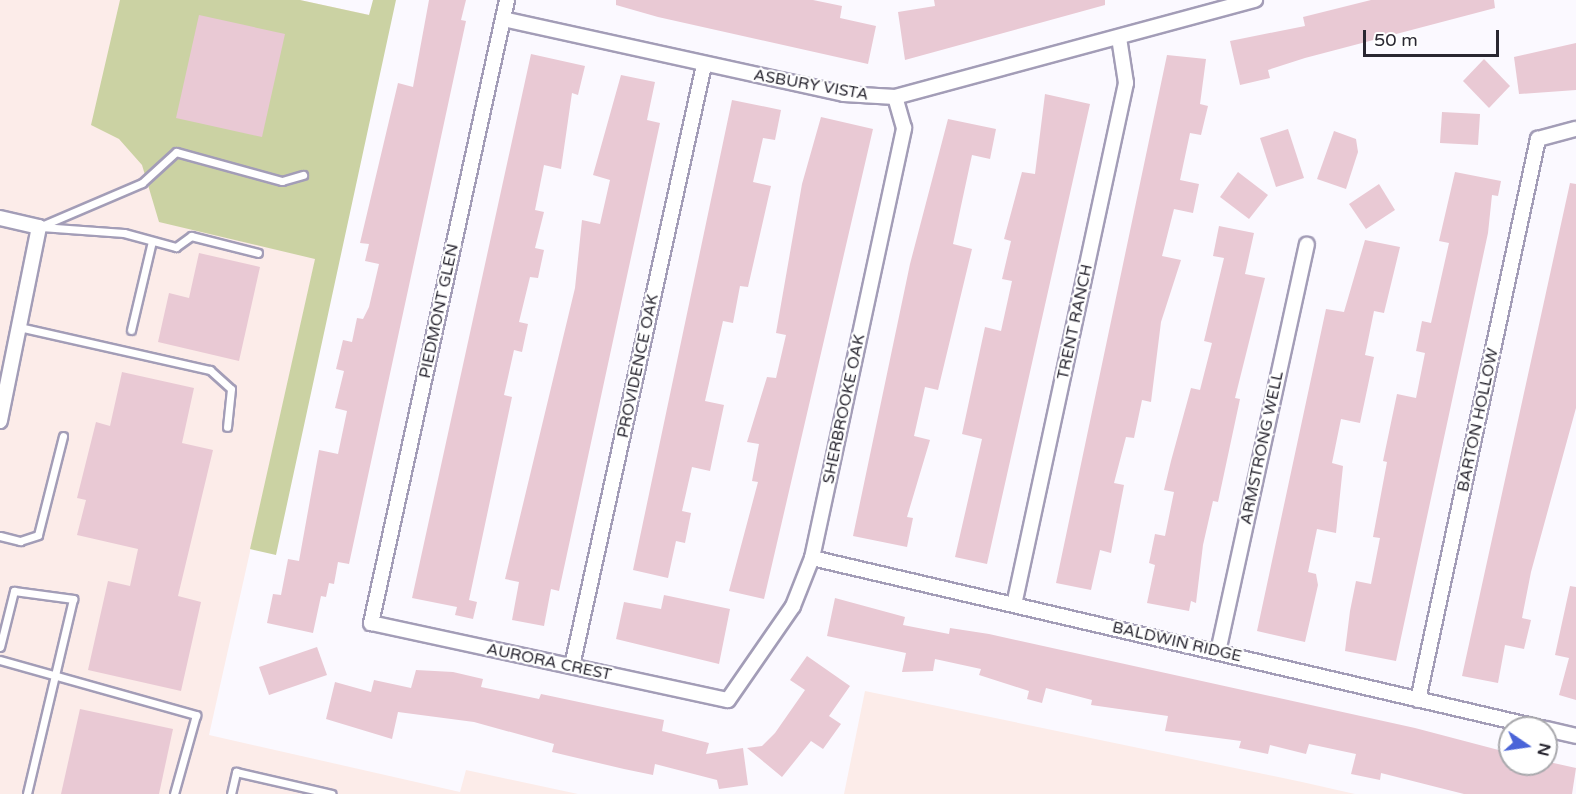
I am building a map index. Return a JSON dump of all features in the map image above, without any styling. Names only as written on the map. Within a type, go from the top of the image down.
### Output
[{"type":"street","name":"PIEDMONT GLEN","points":[[371,623],[507,0]]},
{"type":"street","name":"ASBURY VISTA","points":[[503,19],[844,94],[895,97],[1255,0]]},
{"type":"street","name":"TRENT RANCH","points":[[1014,605],[1126,83],[1119,38]]},
{"type":"street","name":"PROVIDENCE OAK","points":[[572,666],[704,65]]},
{"type":"street","name":"SHERBROOKE OAK","points":[[728,700],[794,606],[812,558],[904,128],[895,97]]},
{"type":"street","name":"BARTON HOLLOW","points":[[1418,700],[1538,139],[1576,129]]},
{"type":"street","points":[[0,218],[39,226],[0,421]]},
{"type":"street","name":"ARMSTRONG WELL","points":[[1218,652],[1306,244]]},
{"type":"street","name":"BALDWIN RIDGE","points":[[812,558],[1498,718]]},
{"type":"street","name":"AURORA CREST","points":[[371,623],[728,700]]},
{"type":"street","points":[[1558,732],[1576,736]]},
{"type":"lane","points":[[39,226],[142,183],[176,152],[282,181],[303,175]]},
{"type":"lane","points":[[39,226],[152,241],[176,247],[191,236],[258,253]]},
{"type":"lane","points":[[132,330],[152,241]]},
{"type":"lane","points":[[19,327],[210,370],[231,389],[227,427]]},
{"type":"lane","points":[[0,536],[20,541],[38,535],[63,436]]},
{"type":"lane","points":[[0,647],[14,591],[73,599],[27,794]]},
{"type":"lane","points":[[0,660],[196,715],[174,794]]},
{"type":"lane","points":[[231,794],[236,772],[332,794]]},
{"type":"shaded area","points":[[0,0],[300,0],[370,15],[209,735],[460,792],[466,770],[578,794],[0,794]]},
{"type":"shaded area","points":[[865,691],[1302,782],[1355,794],[844,794]]},
{"type":"green space","points":[[120,0],[300,0],[369,15],[373,0],[396,0],[276,555],[250,549],[315,259],[159,222],[142,165],[119,139],[91,125]]},
{"type":"building","points":[[429,0],[466,0],[461,20],[466,21],[349,564],[338,562],[334,584],[329,583],[326,597],[321,596],[313,633],[267,623],[273,594],[281,595],[288,559],[299,561],[319,450],[338,454],[347,411],[335,408],[344,371],[336,369],[343,340],[352,342],[357,318],[363,319],[369,307],[379,264],[365,261],[369,244],[360,243],[398,83],[413,87]]},
{"type":"building","points":[[616,0],[813,0],[842,6],[840,18],[876,26],[868,64],[658,17],[616,5]]},
{"type":"building","points":[[934,0],[1105,0],[1105,5],[905,60],[898,12],[935,6]]},
{"type":"building","points":[[1371,0],[1494,0],[1495,8],[1305,58],[1268,70],[1270,78],[1240,85],[1230,41],[1305,26],[1303,17]]},
{"type":"building","points":[[199,15],[285,34],[262,137],[176,118]]},
{"type":"building","points":[[1576,43],[1576,90],[1519,94],[1514,57]]},
{"type":"building","points":[[531,54],[585,66],[578,95],[572,93],[561,169],[544,165],[535,210],[544,212],[535,248],[544,250],[538,278],[530,277],[519,322],[528,324],[522,352],[514,350],[504,395],[512,397],[469,600],[477,602],[473,619],[455,615],[457,607],[412,598]]},
{"type":"building","points":[[1167,55],[1206,59],[1200,104],[1208,106],[1201,135],[1190,133],[1180,180],[1199,184],[1193,213],[1174,209],[1162,256],[1181,260],[1161,322],[1151,402],[1142,400],[1134,438],[1126,437],[1114,483],[1124,485],[1111,553],[1100,550],[1091,590],[1056,583]]},
{"type":"building","points":[[1484,59],[1510,86],[1489,108],[1463,81]]},
{"type":"building","points":[[621,75],[655,82],[647,120],[660,123],[559,591],[551,589],[544,626],[512,620],[519,582],[505,579],[575,288],[582,220],[600,224],[610,180],[593,175]]},
{"type":"building","points":[[1045,94],[1090,104],[987,564],[955,557],[982,439],[962,434],[985,327],[1001,331],[1012,281],[1002,279],[1011,241],[1004,239],[1022,172],[1035,174]]},
{"type":"building","points":[[732,100],[781,110],[775,140],[763,138],[753,182],[771,186],[748,287],[740,286],[733,323],[723,321],[705,401],[724,405],[710,471],[692,467],[682,511],[691,513],[685,543],[676,541],[668,578],[633,570]]},
{"type":"building","points":[[1442,112],[1480,114],[1478,145],[1440,143]]},
{"type":"building","points":[[821,117],[873,129],[764,599],[729,591],[758,482],[752,481],[759,444],[747,442],[767,377],[776,378],[786,335],[776,333],[802,184]]},
{"type":"building","points":[[948,119],[996,129],[990,159],[972,155],[961,206],[953,244],[972,249],[938,390],[925,387],[914,436],[930,440],[907,517],[913,518],[907,547],[853,536],[910,264]]},
{"type":"building","points":[[1288,129],[1304,178],[1276,187],[1260,138]]},
{"type":"building","points":[[1334,131],[1356,139],[1358,152],[1346,189],[1317,179]]},
{"type":"building","points":[[1238,172],[1268,195],[1249,219],[1220,197]]},
{"type":"building","points":[[1455,172],[1501,181],[1498,196],[1492,195],[1488,233],[1396,661],[1345,651],[1356,581],[1371,584],[1380,538],[1373,537],[1387,462],[1383,461],[1397,394],[1416,398],[1425,353],[1416,351],[1422,321],[1431,323],[1449,243],[1439,241]]},
{"type":"building","points":[[1570,183],[1576,184],[1576,408],[1531,572],[1522,618],[1531,620],[1524,649],[1505,645],[1498,683],[1462,676]]},
{"type":"building","points":[[1379,184],[1395,210],[1366,229],[1349,204]]},
{"type":"building","points":[[1219,226],[1254,233],[1245,274],[1265,278],[1235,398],[1240,399],[1218,502],[1213,501],[1203,545],[1196,603],[1191,601],[1189,611],[1147,603],[1155,565],[1149,563],[1155,534],[1165,536],[1174,492],[1164,490],[1171,461],[1191,388],[1200,390],[1212,343],[1204,341],[1224,258],[1213,256]]},
{"type":"building","points":[[1365,240],[1400,247],[1384,313],[1374,311],[1365,355],[1374,357],[1360,423],[1341,419],[1332,463],[1343,466],[1336,533],[1317,529],[1308,572],[1316,574],[1318,585],[1305,642],[1257,631],[1326,309],[1344,312]]},
{"type":"building","points":[[199,253],[260,267],[239,361],[158,342],[169,293],[189,298]]},
{"type":"building","points":[[122,372],[194,388],[182,443],[213,450],[178,596],[201,602],[181,691],[88,670],[108,581],[130,586],[138,549],[77,535],[86,500],[77,498],[96,422],[110,426]]},
{"type":"building","points":[[1570,586],[1576,587],[1576,700],[1559,695],[1569,658],[1555,655]]},
{"type":"building","points":[[664,595],[730,609],[719,664],[616,639],[624,602],[661,609]]},
{"type":"building","points":[[835,598],[905,617],[903,625],[949,634],[950,628],[989,634],[1415,728],[1498,750],[1498,776],[1558,776],[1558,764],[1576,768],[1572,794],[1464,794],[1381,773],[1380,780],[1351,774],[1356,754],[1309,744],[1306,754],[1270,745],[1268,754],[1239,748],[1241,741],[1165,731],[1168,716],[1091,705],[1092,700],[1046,688],[1042,703],[1027,699],[1029,691],[979,675],[981,669],[935,659],[933,671],[902,672],[906,653],[827,636]]},
{"type":"building","points":[[317,647],[327,675],[269,695],[259,667]]},
{"type":"building","points":[[807,656],[850,686],[829,716],[841,724],[823,749],[811,741],[782,777],[747,748],[762,746],[775,733],[805,690],[790,680]]},
{"type":"building","points":[[416,670],[453,672],[483,679],[481,687],[539,699],[541,694],[664,720],[662,731],[709,743],[706,754],[743,748],[748,785],[719,789],[717,780],[655,764],[653,775],[624,769],[552,752],[554,744],[474,722],[398,712],[392,739],[326,719],[335,682],[371,692],[374,680],[411,688]]},
{"type":"building","points":[[80,709],[173,729],[159,794],[61,794]]}]
